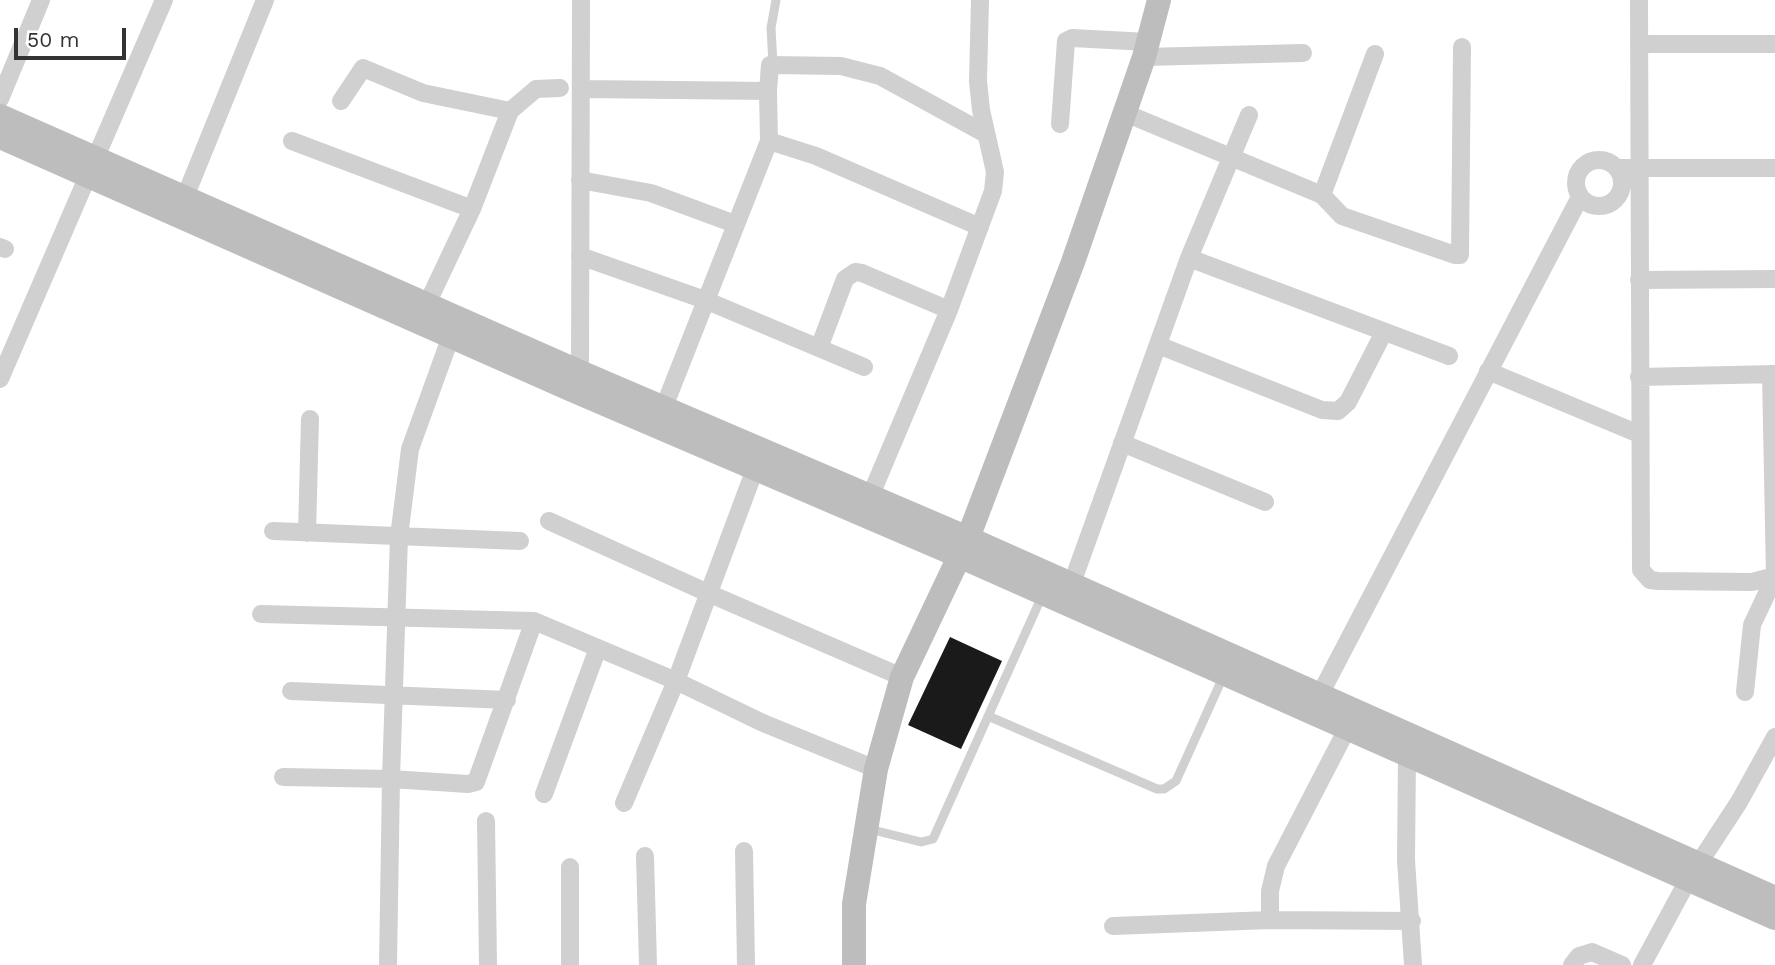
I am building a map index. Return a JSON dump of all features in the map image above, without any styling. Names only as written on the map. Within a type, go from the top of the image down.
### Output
[{"type":"main road","points":[[854,965],[854,904],[876,769],[902,677],[963,547],[1073,262],[1125,113],[1159,0]]},
{"type":"main road","points":[[0,116],[92,167],[451,337],[755,469],[1071,586],[1315,704],[1693,872],[1775,918]]},
{"type":"main road","points":[[0,137],[185,197],[870,497],[963,547],[1043,595],[1223,675],[1315,704],[1347,729],[1408,756],[1693,872],[1775,898]]},
{"type":"street","points":[[0,99],[41,0]]},
{"type":"street","points":[[0,379],[164,0]]},
{"type":"street","points":[[185,197],[265,0]]},
{"type":"street","points":[[580,372],[581,0]]},
{"type":"street","points":[[870,497],[949,310],[995,182],[978,81],[980,0]]},
{"type":"street","points":[[1639,0],[1641,570],[1645,576],[1658,581],[1752,582],[1775,576]]},
{"type":"street","points":[[1060,124],[1066,41],[1072,38],[1146,49],[1303,53]]},
{"type":"street","points":[[1639,44],[1775,44]]},
{"type":"street","points":[[1125,113],[1322,195],[1342,216],[1460,255],[1462,47]]},
{"type":"street","points":[[1322,195],[1375,54]]},
{"type":"street","points":[[664,407],[769,141],[769,68],[773,64],[841,66],[880,76],[986,134]]},
{"type":"street","points":[[341,102],[363,68],[423,93],[510,111]]},
{"type":"street","points":[[427,304],[472,209],[510,111],[536,89],[560,88]]},
{"type":"street","points":[[581,89],[768,91]]},
{"type":"street","points":[[1071,586],[1189,258],[1249,114]]},
{"type":"street","points":[[292,141],[472,209]]},
{"type":"street","points":[[769,141],[816,156],[980,227]]},
{"type":"street","points":[[1617,168],[1622,182],[1613,201],[1600,206],[1580,197],[1576,182],[1582,167],[1596,160],[1604,160],[1617,168],[1775,168]]},
{"type":"street","points":[[580,180],[651,193],[735,224]]},
{"type":"street","points":[[1315,704],[1580,197]]},
{"type":"street","points":[[580,256],[705,300],[864,367]]},
{"type":"street","points":[[1189,258],[1449,356]]},
{"type":"street","points":[[819,348],[845,279],[855,272],[949,310]]},
{"type":"street","points":[[1639,280],[1775,279]]},
{"type":"street","points":[[1158,345],[1322,410],[1338,411],[1348,402],[1384,332]]},
{"type":"street","points":[[388,965],[399,537],[410,449],[451,337]]},
{"type":"street","points":[[1488,371],[1639,434]]},
{"type":"street","points":[[1639,377],[1773,374],[1775,576],[1752,625],[1745,692]]},
{"type":"street","points":[[307,533],[310,419]]},
{"type":"street","points":[[1122,443],[1265,502]]},
{"type":"street","points":[[624,803],[676,681],[755,469]]},
{"type":"street","points":[[550,521],[902,677]]},
{"type":"street","points":[[273,531],[520,541]]},
{"type":"street","points":[[261,614],[534,621],[676,681],[763,723],[876,769]]},
{"type":"street","points":[[283,777],[468,784],[476,782],[534,621]]},
{"type":"street","points":[[544,794],[598,649]]},
{"type":"street","points":[[291,691],[507,700]]},
{"type":"street","points":[[1270,920],[1270,891],[1276,866],[1347,729]]},
{"type":"street","points":[[1642,965],[1693,872],[1745,792],[1775,737]]},
{"type":"street","points":[[1408,756],[1406,860],[1413,965]]},
{"type":"street","points":[[486,821],[488,965]]},
{"type":"street","points":[[744,851],[746,965]]},
{"type":"street","points":[[645,856],[648,965]]},
{"type":"street","points":[[569,867],[570,965]]},
{"type":"street","points":[[1113,926],[1270,920],[1412,921]]},
{"type":"street","points":[[1572,965],[1579,956],[1592,952],[1622,965]]},
{"type":"lane","points":[[773,64],[771,28],[775,0]]},
{"type":"lane","points":[[868,829],[921,842],[930,841],[936,834],[1043,595]]},
{"type":"lane","points":[[988,716],[1157,789],[1164,789],[1176,781],[1223,675]]},
{"type":"building","points":[[950,637],[1002,661],[961,749],[908,725]]}]
